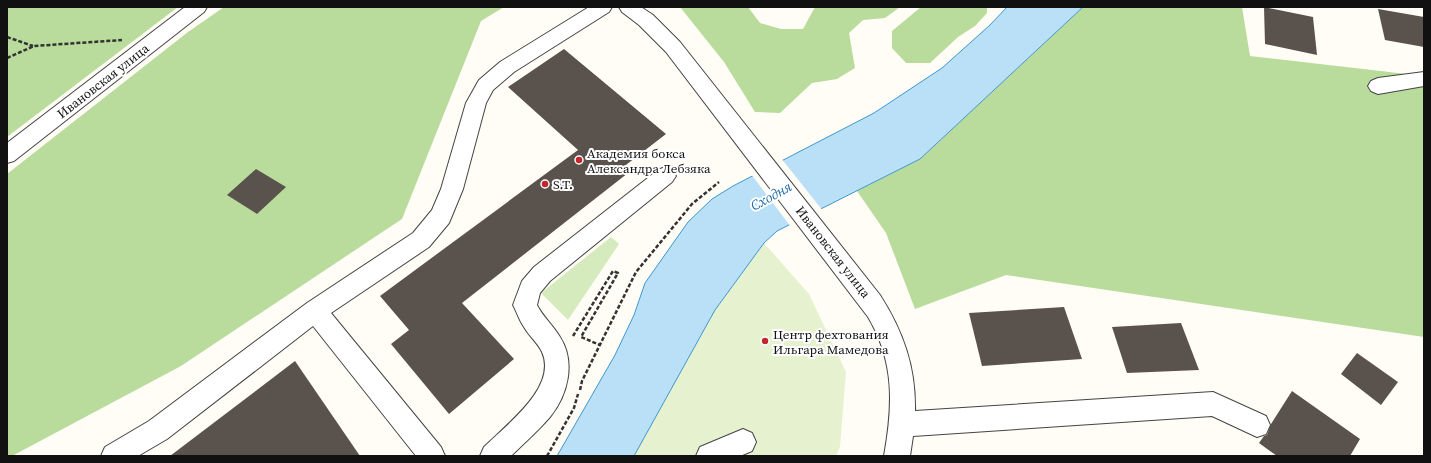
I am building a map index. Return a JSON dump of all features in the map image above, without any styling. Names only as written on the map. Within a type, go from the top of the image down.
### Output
[{"type":"street","name":"Ивановская улица","points":[[7,155],[198,7]]},
{"type":"street","points":[[114,456],[158,430],[315,311],[420,240],[441,216],[452,189],[476,103],[486,85],[507,67],[603,7]]},
{"type":"street","name":"Ивановская улица","points":[[628,7],[646,20],[673,46],[872,302],[889,333],[898,358],[903,389],[903,424],[897,456]]},
{"type":"street","points":[[1378,86],[1424,79]]},
{"type":"street","points":[[493,456],[542,406],[554,386],[558,364],[552,345],[532,320],[526,305],[530,288],[542,274],[665,176]]},
{"type":"street","points":[[315,311],[432,456]]},
{"type":"street","points":[[903,424],[1213,404],[1257,425]]},
{"type":"street","points":[[709,456],[743,442]]},
{"type":"path","points":[[7,37],[34,46]]},
{"type":"path","points":[[7,58],[34,46],[159,37]]},
{"type":"path","points":[[547,456],[574,408],[582,381],[636,272],[692,204],[719,182]]},
{"type":"path","points":[[552,345],[572,338],[613,271],[618,273],[581,337],[600,346]]},
{"type":"green space","points":[[7,7],[178,7],[7,137]]},
{"type":"green space","points":[[224,7],[504,7],[481,21],[402,219],[181,366],[12,456],[7,456],[7,174],[188,32]]},
{"type":"green space","points":[[680,7],[748,7],[760,23],[781,29],[803,29],[815,7],[900,7],[885,18],[863,20],[849,33],[855,68],[837,79],[812,83],[780,113],[755,112],[724,62]]},
{"type":"green space","points":[[921,7],[987,7],[987,13],[975,26],[958,37],[930,63],[906,63],[892,48],[892,31]]},
{"type":"green space","points":[[1083,7],[1242,7],[1250,56],[1424,76],[1424,337],[1006,275],[915,309],[886,233],[857,191],[920,159]]},
{"type":"green space","points":[[611,237],[619,244],[568,320],[541,293]]},
{"type":"green space","name":"Центр фехтования Ильгара Мамедова","points":[[764,243],[809,294],[846,372],[840,447],[836,456],[634,456],[715,310]]},
{"type":"water","name":"Сходня","points":[[1007,7],[1083,7],[920,159],[777,231],[764,243],[715,310],[634,456],[557,456],[615,355],[634,315],[645,283],[688,222],[712,199],[733,186],[874,113],[942,68],[990,25]]},
{"type":"pier","points":[[781,158],[823,211],[791,227],[751,174]]},
{"type":"building","points":[[1264,7],[1313,17],[1317,55],[1265,44]]},
{"type":"building","points":[[1378,9],[1424,17],[1424,47],[1385,40]]},
{"type":"building","points":[[564,49],[666,134],[622,168],[628,173],[462,303],[514,359],[449,414],[391,344],[409,330],[380,296],[578,150],[508,87]]},
{"type":"building","points":[[256,169],[286,187],[257,214],[227,195]]},
{"type":"building","points":[[1064,307],[1082,359],[982,366],[969,313]]},
{"type":"building","points":[[1181,323],[1199,370],[1127,373],[1112,327]]},
{"type":"building","points":[[1357,353],[1398,382],[1381,405],[1341,374]]},
{"type":"building","points":[[295,361],[360,456],[170,456]]},
{"type":"building","points":[[1292,391],[1360,439],[1350,456],[1277,456],[1259,443],[1264,436],[1267,435],[1271,424]]},
{"type":"place","name":"Академия бокса Александра Лебзяка","points":[[579,160]]},
{"type":"place","name":"S.T.","points":[[545,184]]},
{"type":"place","name":"Центр фехтования Ильгара Мамедова","points":[[765,341]]}]
